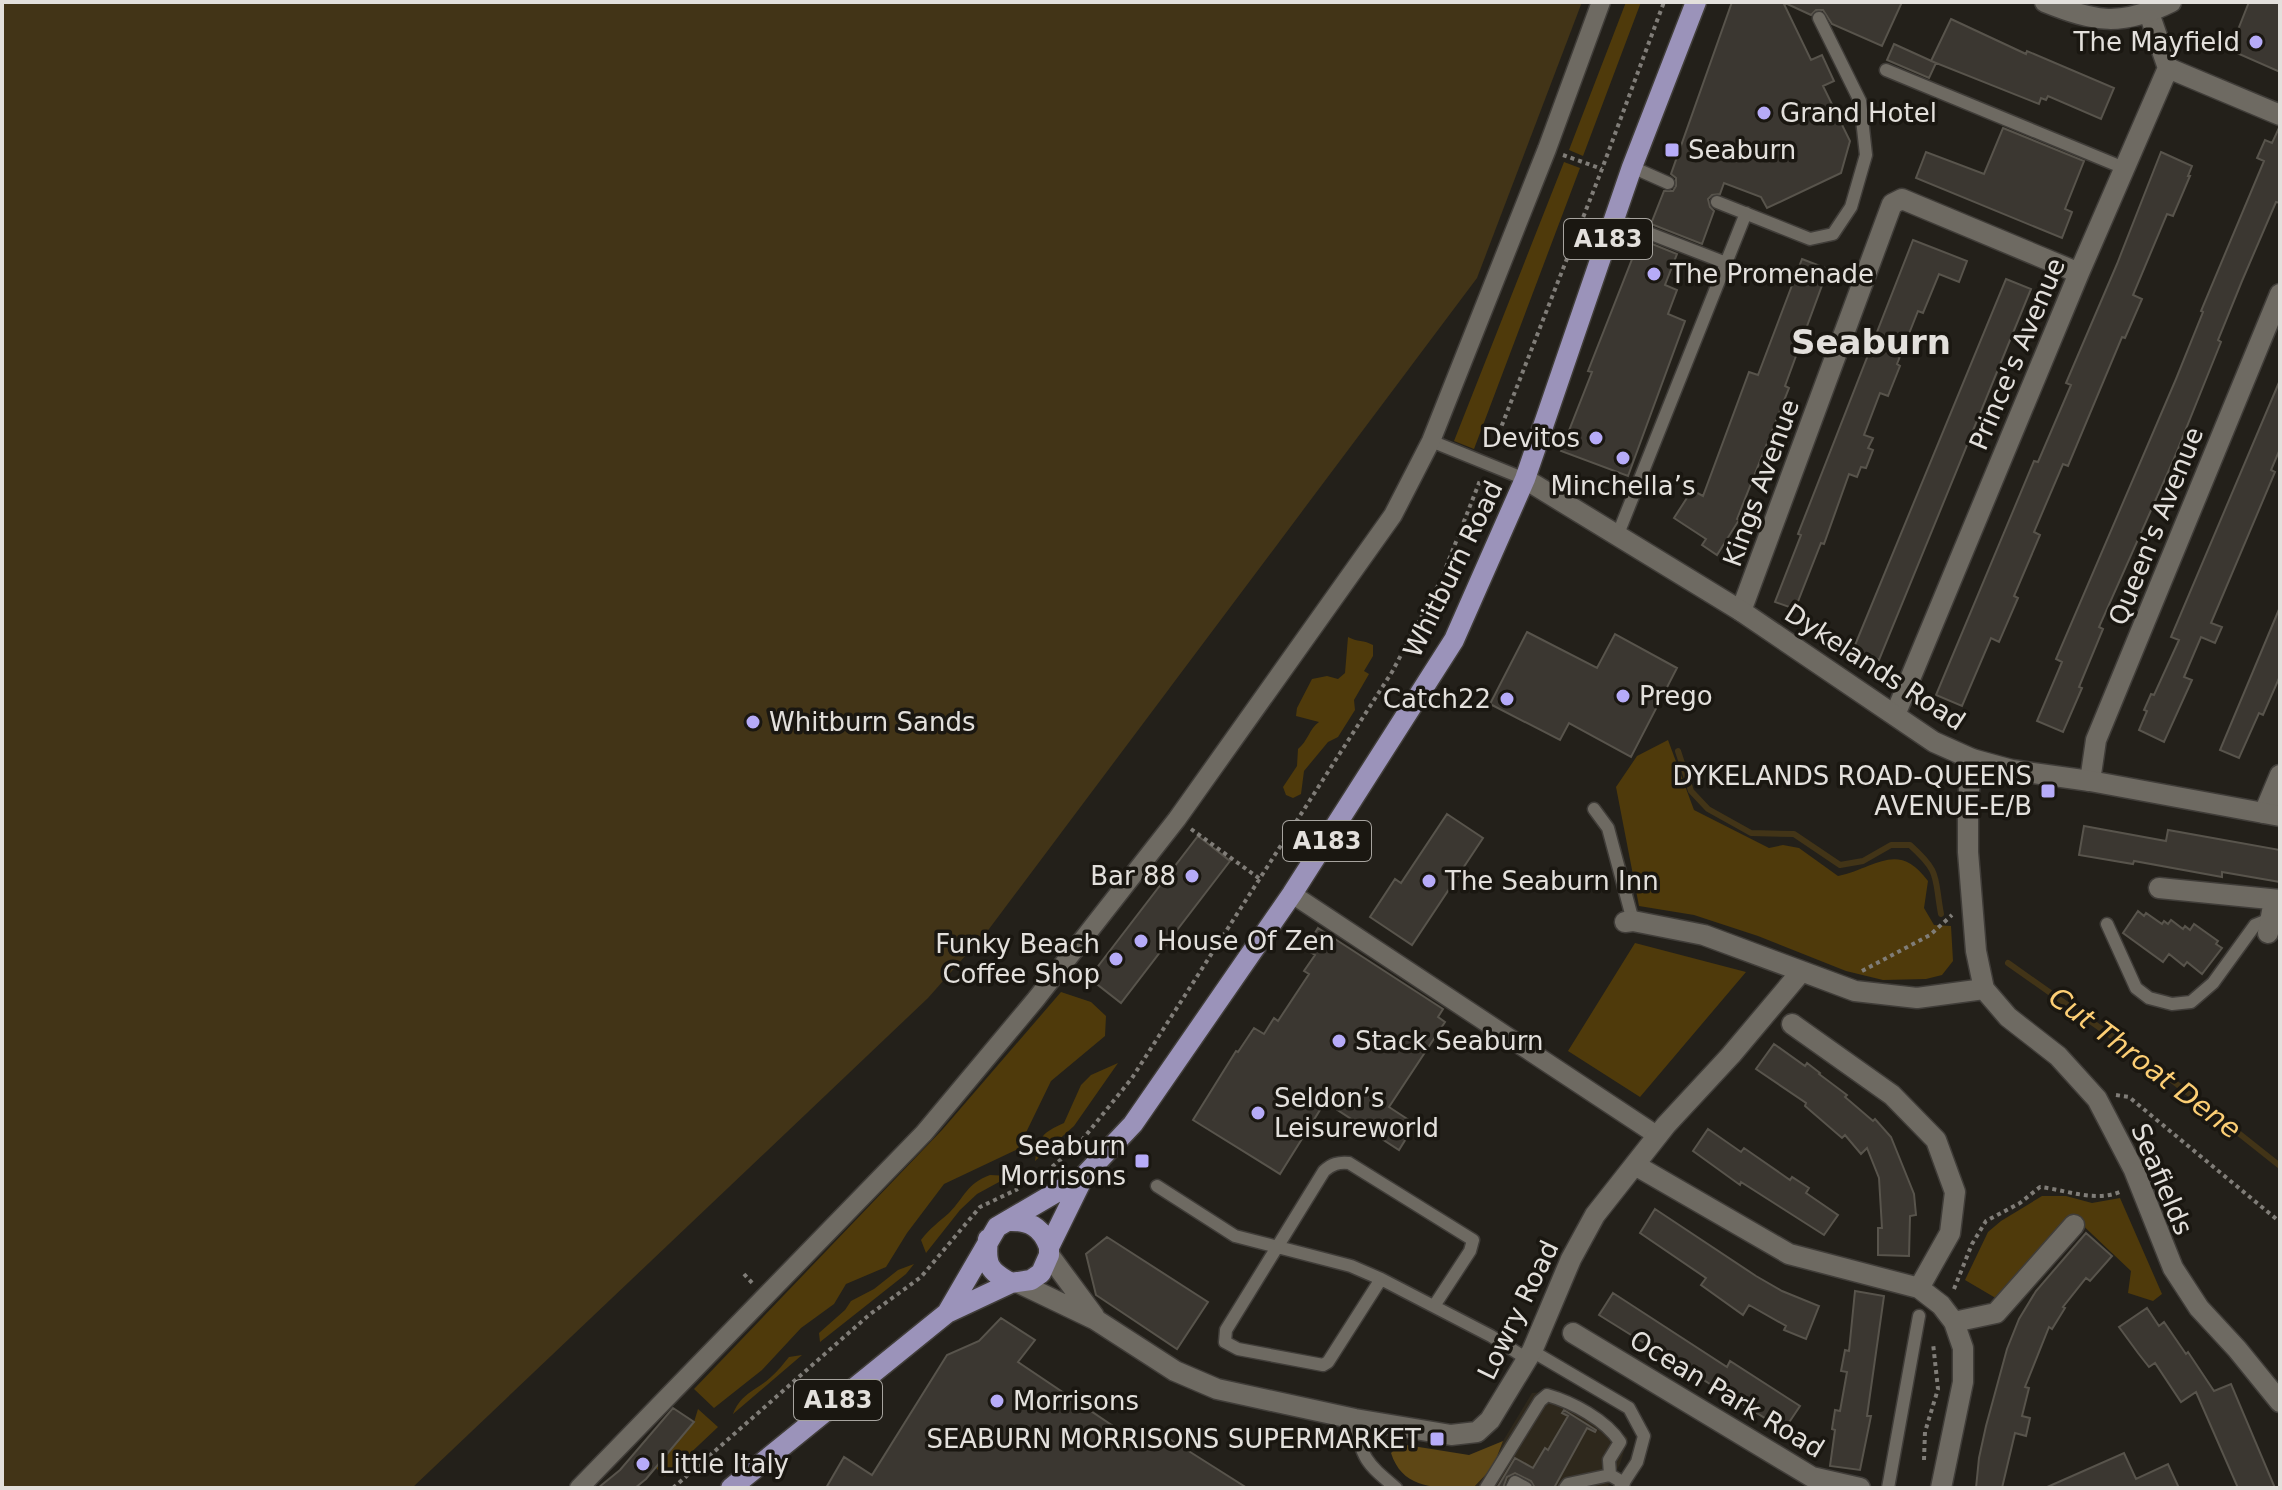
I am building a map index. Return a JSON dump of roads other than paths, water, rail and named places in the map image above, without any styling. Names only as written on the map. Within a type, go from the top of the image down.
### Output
[{"type":"main road","name":"Whitburn Road","points":[[1084,1176],[1133,1124],[1292,894],[1454,640],[1525,479],[1632,167],[1696,2]]},
{"type":"main road","name":"A183","points":[[947,1313],[997,1227],[1084,1176]]},
{"type":"main road","name":"A183","points":[[731,1488],[947,1313],[1015,1283],[1031,1280],[1041,1273],[1084,1176]]},
{"type":"main road","points":[[1008,1221],[1022,1220],[1035,1225],[1046,1238],[1049,1251]]},
{"type":"main road","points":[[988,1239],[986,1259],[994,1274],[1015,1283]]},
{"type":"street","points":[[579,1488],[924,1133],[1036,999],[1177,819],[1393,515],[1431,441],[1547,149],[1601,2]]},
{"type":"street","points":[[2045,2],[2090,19],[2118,21],[2149,13],[2171,2]]},
{"type":"street","points":[[2149,13],[2168,68],[2280,115]]},
{"type":"street","name":"Prince's Avenue","points":[[1895,715],[2168,68]]},
{"type":"street","name":"Kings Avenue","points":[[1741,611],[1892,204],[1902,199],[2079,273]]},
{"type":"street","name":"Queen's Avenue","points":[[2090,781],[2096,740],[2280,294]]},
{"type":"street","name":"Dykelands Road","points":[[1525,479],[1741,611],[1934,742],[1972,759],[2012,770],[2272,814]]},
{"type":"street","points":[[1629,921],[1704,935],[1855,991],[1917,998],[1984,989],[1976,951],[1972,897],[1968,801],[1972,759]]},
{"type":"street","points":[[2272,814],[2280,775]]},
{"type":"street","points":[[2159,888],[2273,913]]},
{"type":"street","points":[[1292,894],[1658,1136]]},
{"type":"street","name":"Lowry Road","points":[[1015,1283],[1096,1320],[1175,1371],[1217,1389],[1355,1419],[1451,1435],[1477,1432],[1490,1420],[1529,1355],[1571,1259],[1595,1215],[1658,1136],[1800,973]]},
{"type":"street","name":"Seafields","points":[[1984,989],[2008,1017],[2058,1056],[2097,1099],[2134,1170],[2173,1268],[2199,1308],[2280,1402]]},
{"type":"street","points":[[1792,1024],[1892,1095],[1936,1140],[1955,1192],[1950,1233],[1919,1288]]},
{"type":"street","points":[[1635,1165],[1789,1254],[1919,1288],[1941,1305],[1954,1322],[1963,1348],[1963,1382],[1941,1488]]},
{"type":"street","points":[[1954,1322],[1996,1313],[2074,1225]]},
{"type":"street","name":"Lowry Road","points":[[1049,1251],[1096,1320]]},
{"type":"street","name":"Ocean Park Road","points":[[1573,1333],[1812,1477],[1860,1488]]},
{"type":"lane","points":[[1717,202],[1810,239],[1833,234],[1851,207],[1866,155],[1860,101],[1819,18]]},
{"type":"lane","points":[[1886,70],[2124,168]]},
{"type":"lane","points":[[1632,167],[1668,183]]},
{"type":"lane","points":[[1618,534],[1746,213]]},
{"type":"lane","points":[[1615,220],[1726,263]]},
{"type":"lane","points":[[1431,441],[1525,479]]},
{"type":"lane","points":[[1594,809],[1608,828],[1629,921]]},
{"type":"lane","points":[[2107,924],[2136,988],[2149,998],[2172,1004],[2191,1002],[2213,983],[2255,925],[2273,913]]},
{"type":"lane","points":[[1381,1279],[1328,1362],[1323,1365],[1233,1347],[1225,1342],[1226,1330],[1324,1171],[1332,1164],[1349,1163],[1473,1240],[1470,1251],[1434,1306]]},
{"type":"lane","points":[[1157,1186],[1235,1236],[1351,1266],[1434,1306],[1629,1408],[1644,1436],[1637,1462],[1622,1485],[1610,1475],[1609,1460],[1620,1442],[1612,1429],[1547,1395],[1540,1401],[1486,1488]]},
{"type":"lane","points":[[1888,1488],[1919,1316]]},
{"type":"lane","points":[[1355,1419],[1361,1452],[1374,1469],[1396,1488]]},
{"type":"lane","points":[[1565,1488],[1568,1484],[1610,1475]]},
{"type":"lane","points":[[1512,1488],[1515,1482],[1526,1488]]},
{"type":"waterway","name":"Cut Throat Dene","points":[[1678,751],[1691,791],[1708,809],[1751,833],[1794,834],[1840,865],[1863,861],[1891,845],[1910,845],[1932,869],[1941,914]]},
{"type":"waterway","name":"Cut Throat Dene","points":[[2008,963],[2154,1066],[2280,1166]]},
{"type":"place","name":"The Mayfield","points":[[2256,42]]},
{"type":"place","name":"Grand Hotel","points":[[1764,113]]},
{"type":"place","name":"Seaburn","points":[[1672,150]]},
{"type":"place","name":"The Promenade","points":[[1654,274]]},
{"type":"place","name":"Devitos","points":[[1596,438]]},
{"type":"place","name":"Minchella’s","points":[[1623,458]]},
{"type":"place","name":"Prego","points":[[1623,696]]},
{"type":"place","name":"Catch22","points":[[1507,699]]},
{"type":"place","name":"Whitburn Sands","points":[[753,722]]},
{"type":"place","name":"DYKELANDS ROAD-QUEENS AVENUE-E/B","points":[[2048,791]]},
{"type":"place","name":"Bar 88","points":[[1192,876]]},
{"type":"place","name":"The Seaburn Inn","points":[[1429,881]]},
{"type":"place","name":"House Of Zen","points":[[1141,941]]},
{"type":"place","name":"Funky Beach Coffee Shop","points":[[1116,959]]},
{"type":"place","name":"Stack Seaburn","points":[[1339,1041]]},
{"type":"place","name":"Seldon’s Leisureworld","points":[[1258,1113]]},
{"type":"place","name":"Seaburn Morrisons","points":[[1142,1161]]},
{"type":"place","name":"Morrisons","points":[[997,1401]]},
{"type":"place","name":"SEABURN MORRISONS SUPERMARKET","points":[[1437,1439]]},
{"type":"place","name":"Little Italy","points":[[643,1464]]},
{"type":"district","name":"Seaburn","points":[[1871,342]]}]
